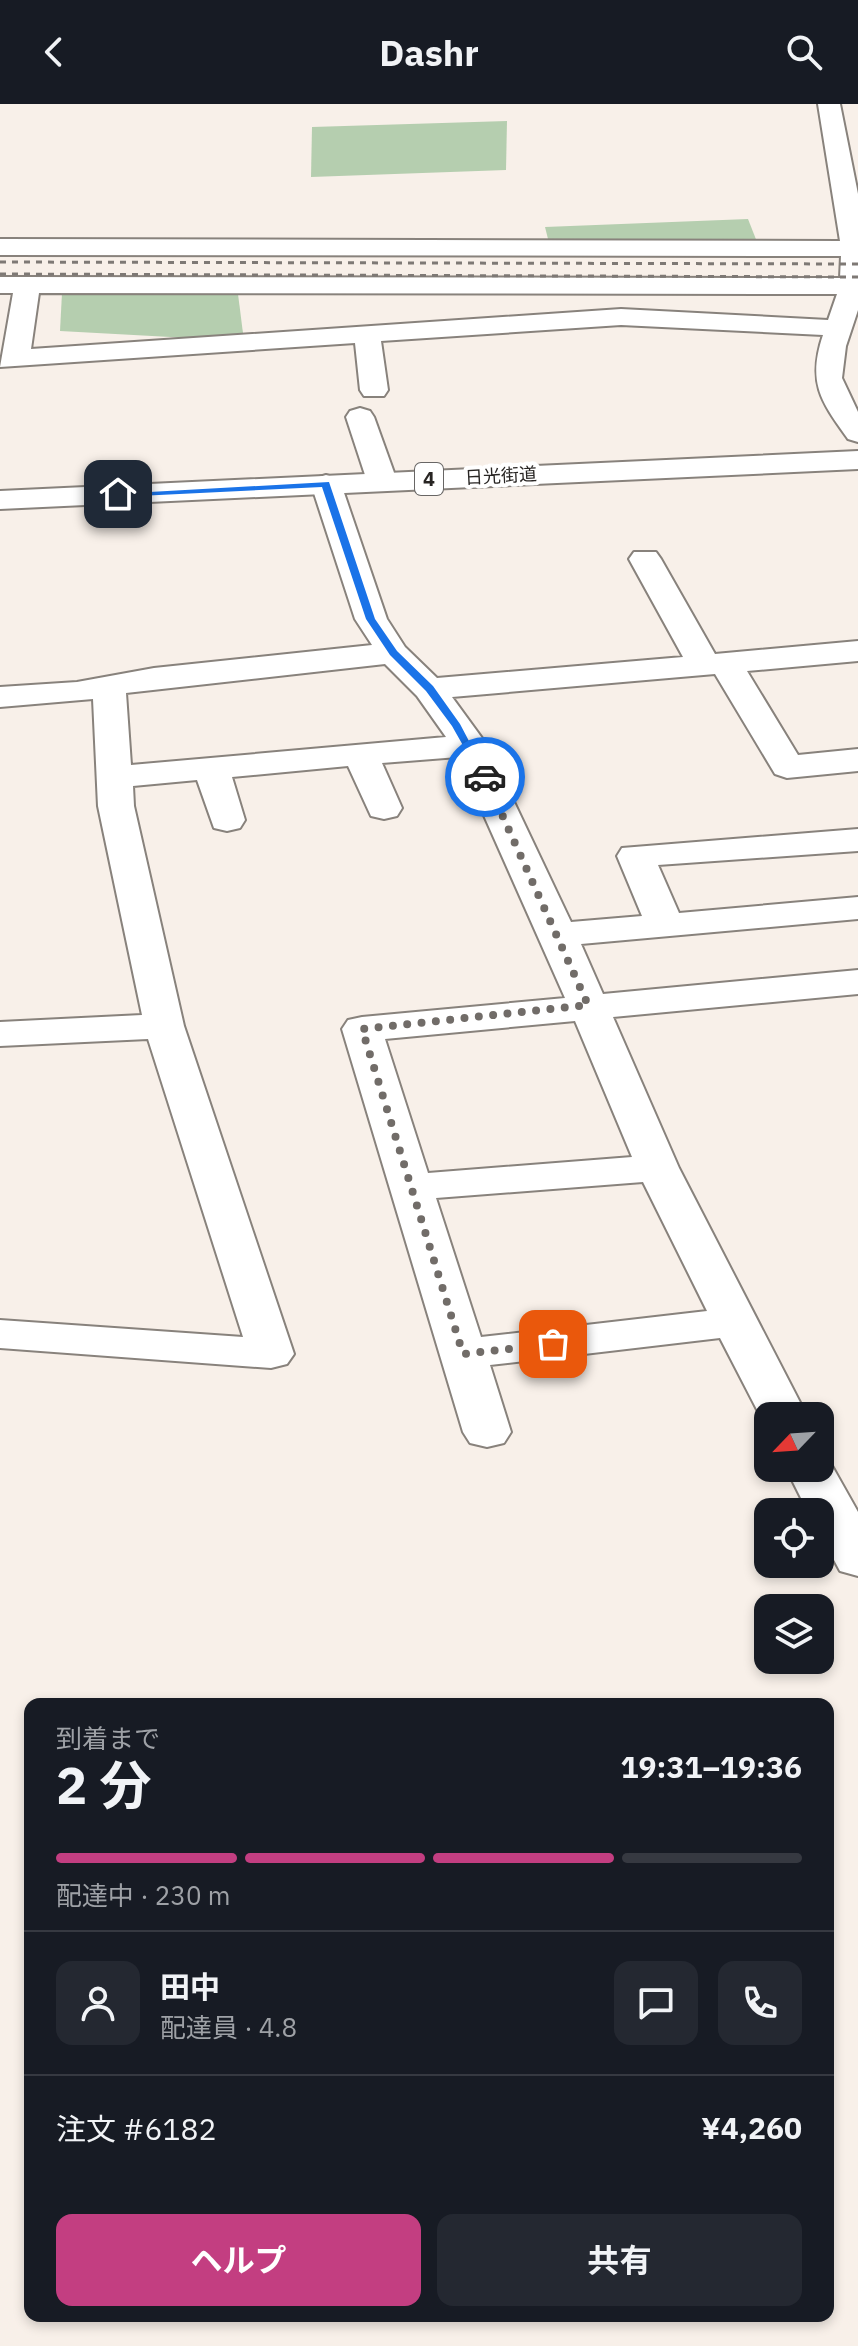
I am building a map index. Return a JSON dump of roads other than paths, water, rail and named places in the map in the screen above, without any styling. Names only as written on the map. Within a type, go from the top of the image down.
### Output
[{"type":"main road","points":[[829,104],[855,249],[856,286],[829,381],[832,392],[858,433]]},
{"type":"main road","points":[[0,247],[855,249]]},
{"type":"main road","points":[[0,285],[856,286]]},
{"type":"main road","points":[[27,285],[8,359],[621,317],[844,332]]},
{"type":"main road","points":[[367,333],[374,390]]},
{"type":"main road","points":[[360,417],[382,481]]},
{"type":"main road","name":"日光街道","points":[[0,500],[858,460]]},
{"type":"main road","points":[[326,484],[371,619],[393,653],[429,689],[470,745],[558,935],[658,1168],[776,1402]]},
{"type":"main road","points":[[645,559],[787,767],[858,760]]},
{"type":"main road","points":[[429,689],[589,672],[716,665],[858,651]]},
{"type":"main road","points":[[0,697],[109,688],[154,678],[393,653]]},
{"type":"main road","points":[[0,1334],[271,1354],[164,1026],[116,806],[109,688]]},
{"type":"main road","points":[[115,777],[470,745]]},
{"type":"main road","points":[[360,753],[384,808]]},
{"type":"main road","points":[[211,767],[227,820]]},
{"type":"main road","points":[[665,925],[635,856],[858,840]]},
{"type":"main road","points":[[558,935],[858,908]]},
{"type":"main road","points":[[487,1432],[362,1029],[588,1005],[858,982]]},
{"type":"main road","points":[[0,1034],[164,1026]]},
{"type":"main road","points":[[411,1187],[658,1168]]},
{"type":"main road","points":[[463,1354],[733,1322]]},
{"type":"main road","points":[[817,1482],[858,1559]]},
{"type":"railway","points":[[0,262],[858,264]]},
{"type":"railway","points":[[0,274],[858,277]]}]
